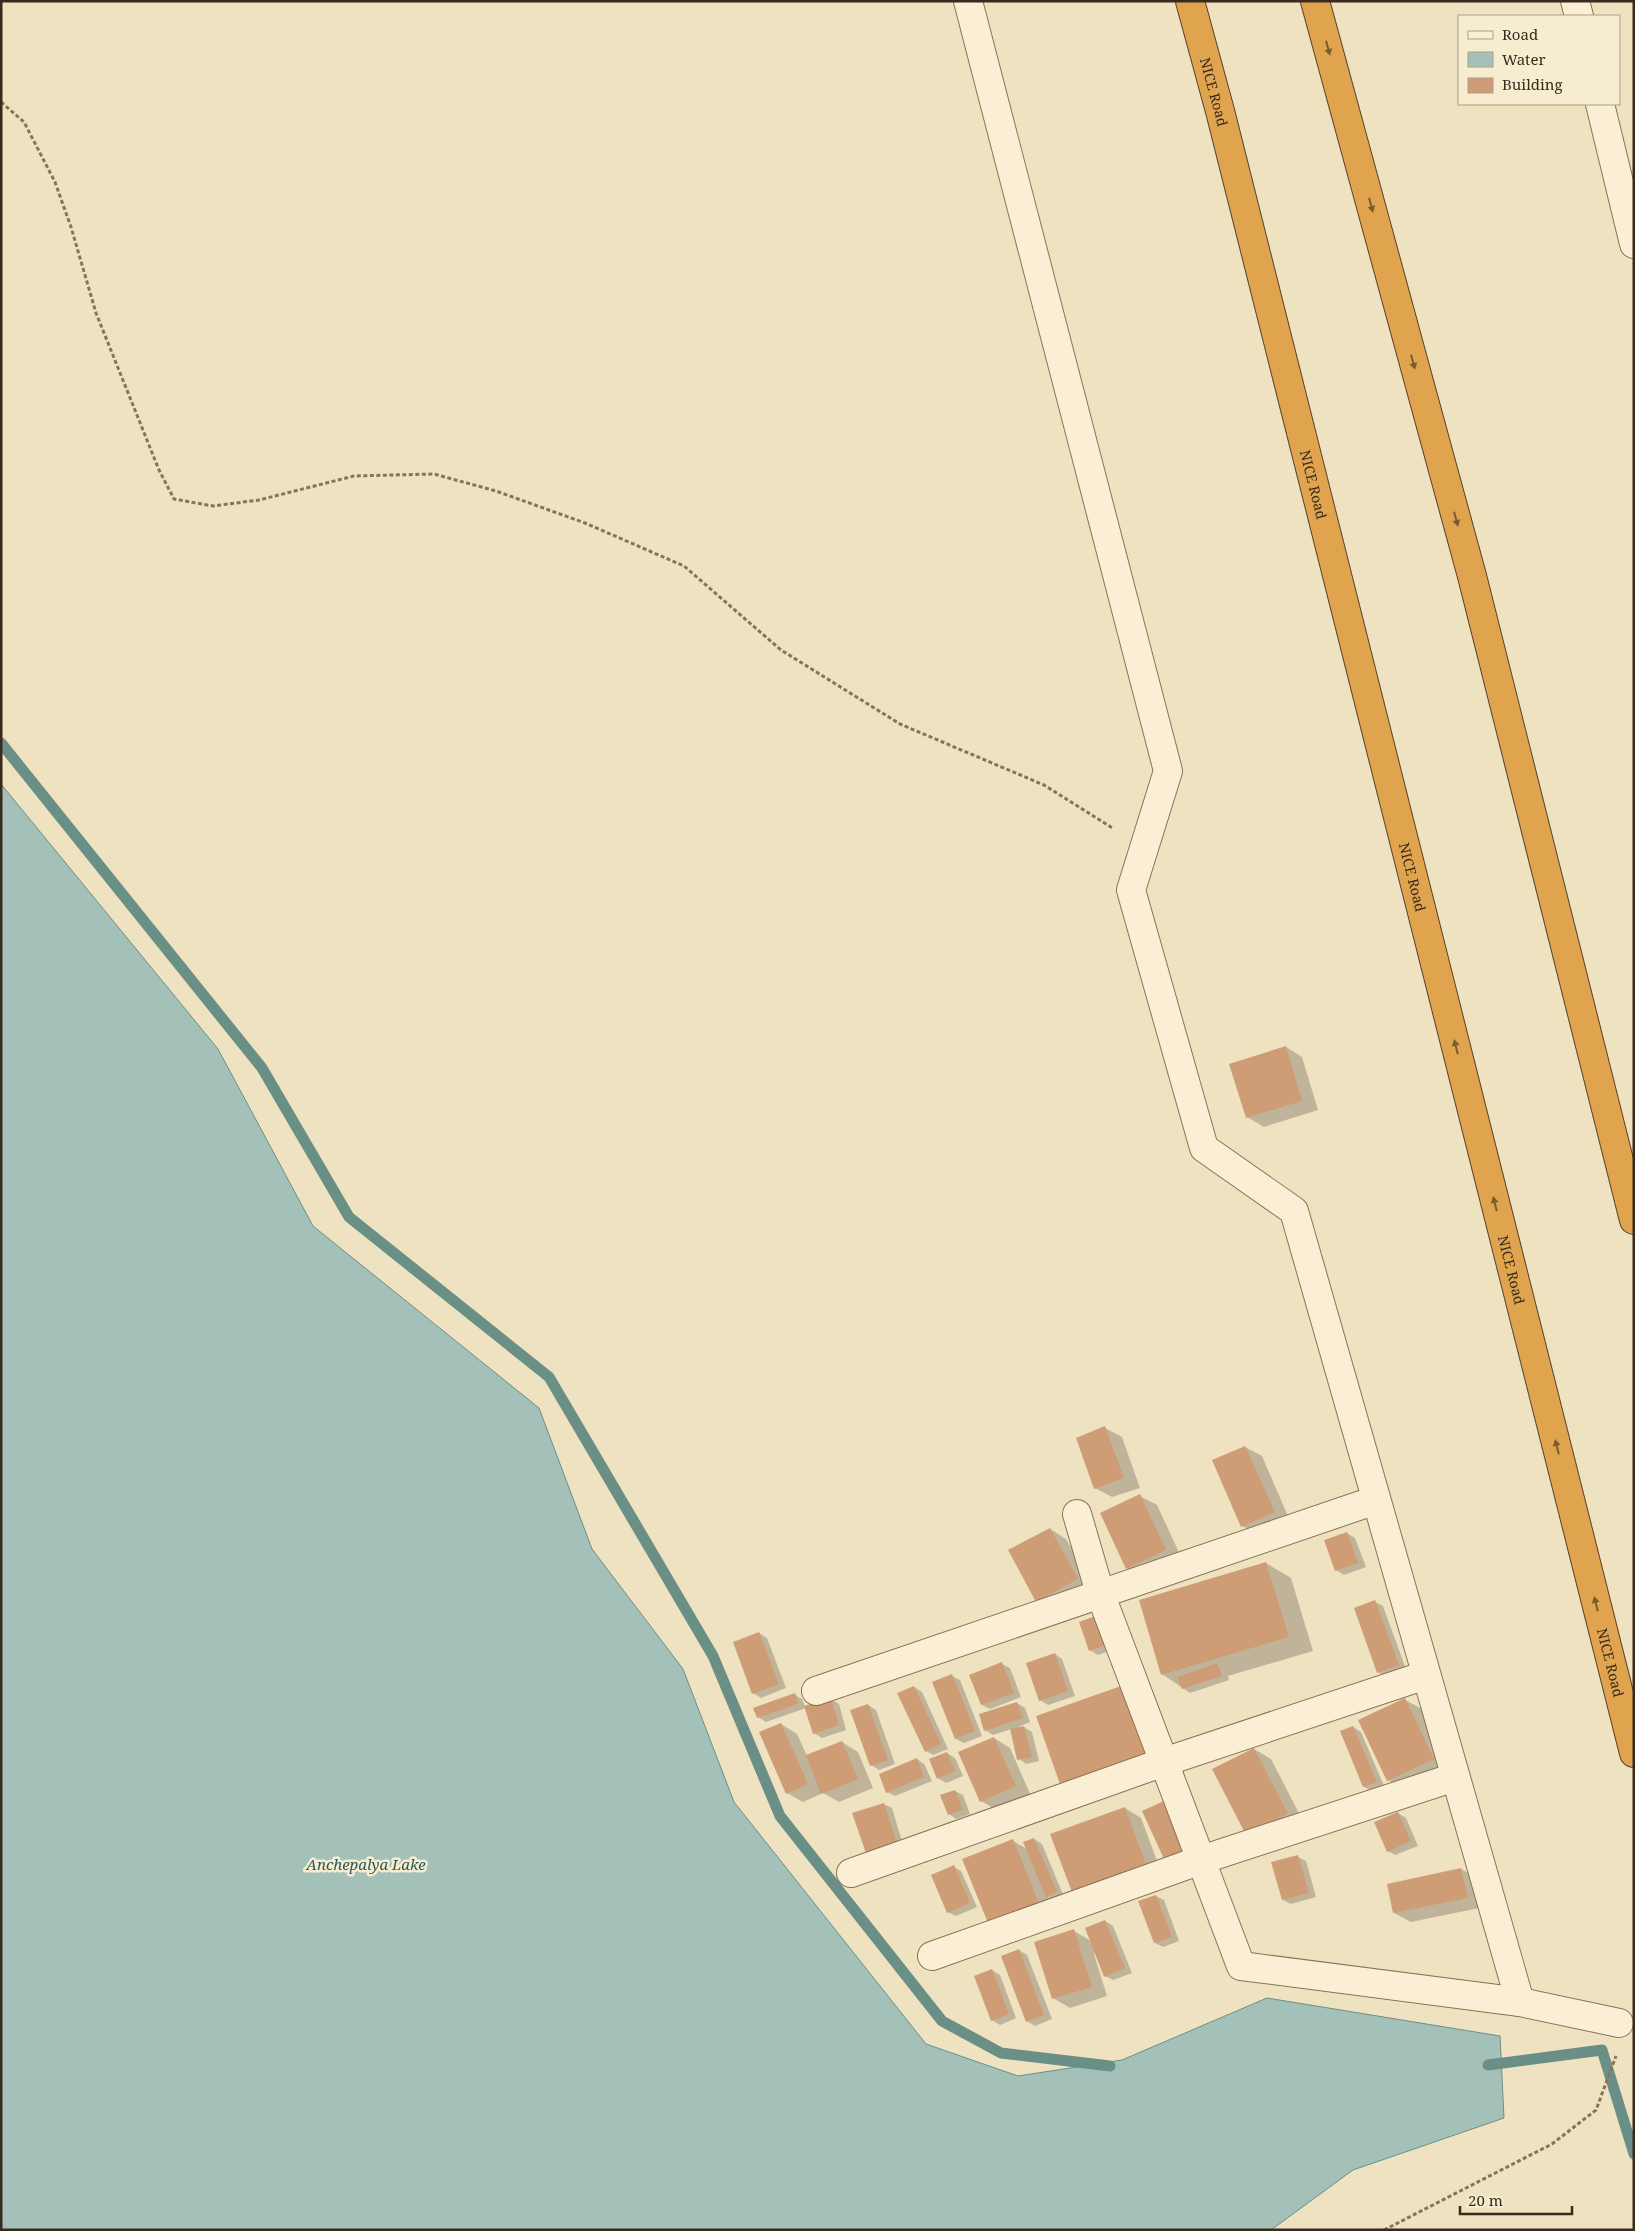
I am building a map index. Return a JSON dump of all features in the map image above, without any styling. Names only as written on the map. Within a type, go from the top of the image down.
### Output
[{"type":"highway","name":"NICE Road","points":[[1190,1],[1222,120],[1634,1753]]},
{"type":"highway","points":[[1315,1],[1472,576],[1634,1220]]},
{"type":"street","points":[[968,1],[1168,771],[1131,890],[1204,1148],[1294,1211],[1520,2002]]},
{"type":"street","points":[[1576,1],[1579,15]]},
{"type":"street","points":[[1600,105],[1634,244]]},
{"type":"street","points":[[816,1691],[1376,1500]]},
{"type":"street","points":[[1077,1514],[1100,1593],[1241,1966],[1520,2002],[1619,2023]]},
{"type":"street","points":[[851,1873],[1164,1762],[1426,1675]]},
{"type":"street","points":[[932,1956],[1201,1860],[1455,1777]]},
{"type":"path","points":[[1,102],[24,122],[55,182],[96,313],[159,470],[174,499],[213,506],[259,500],[354,476],[434,474],[496,491],[585,523],[684,566],[781,650],[900,724],[1044,785],[1144,848]]},
{"type":"path","points":[[1384,2230],[1552,2144],[1596,2110],[1618,2052]]},
{"type":"water","name":"Anchepalya Lake","points":[[1,784],[218,1049],[313,1226],[539,1408],[592,1549],[683,1669],[734,1802],[926,2044],[1018,2076],[1122,2060],[1267,1998],[1500,2036],[1504,2118],[1353,2170],[1271,2230],[1,2230]]},
{"type":"building","points":[[1286,1046],[1302,1101],[1246,1118],[1229,1064]]},
{"type":"building","points":[[1105,1426],[1124,1478],[1094,1489],[1076,1438]]},
{"type":"building","points":[[1245,1446],[1275,1512],[1241,1527],[1212,1460]]},
{"type":"building","points":[[1140,1494],[1166,1550],[1126,1569],[1100,1513]]},
{"type":"building","points":[[1050,1528],[1078,1579],[1036,1602],[1008,1550]]},
{"type":"building","points":[[1347,1532],[1358,1563],[1335,1571],[1324,1540]]},
{"type":"building","points":[[1266,1562],[1289,1637],[1161,1675],[1139,1600]]},
{"type":"building","points":[[1375,1600],[1399,1665],[1377,1673],[1354,1608]]},
{"type":"building","points":[[1101,1614],[1111,1643],[1089,1651],[1079,1622]]},
{"type":"building","points":[[759,1632],[779,1684],[752,1694],[733,1642]]},
{"type":"building","points":[[1055,1653],[1068,1691],[1039,1701],[1026,1663]]},
{"type":"building","points":[[1002,1662],[1014,1693],[981,1705],[969,1675]]},
{"type":"building","points":[[1217,1663],[1222,1676],[1182,1689],[1177,1677]]},
{"type":"building","points":[[952,1674],[975,1731],[955,1739],[932,1682]]},
{"type":"building","points":[[1124,1685],[1149,1756],[1061,1787],[1036,1716]]},
{"type":"building","points":[[914,1686],[941,1744],[925,1752],[897,1693]]},
{"type":"building","points":[[795,1693],[798,1704],[757,1718],[753,1708]]},
{"type":"building","points":[[831,1698],[839,1725],[813,1734],[804,1706]]},
{"type":"building","points":[[1405,1698],[1434,1759],[1387,1781],[1358,1720]]},
{"type":"building","points":[[1017,1702],[1023,1718],[984,1731],[979,1714]]},
{"type":"building","points":[[868,1704],[888,1760],[870,1766],[850,1710]]},
{"type":"building","points":[[781,1723],[808,1784],[786,1794],[759,1732]]},
{"type":"building","points":[[1024,1726],[1032,1757],[1017,1760],[1010,1729]]},
{"type":"building","points":[[1353,1726],[1377,1782],[1363,1787],[1340,1731]]},
{"type":"building","points":[[994,1737],[1016,1786],[980,1802],[958,1752]]},
{"type":"building","points":[[842,1741],[858,1779],[821,1794],[806,1755]]},
{"type":"building","points":[[1254,1748],[1288,1814],[1246,1835],[1212,1769]]},
{"type":"building","points":[[947,1752],[955,1771],[937,1779],[929,1759]]},
{"type":"building","points":[[917,1758],[924,1777],[886,1793],[879,1774]]},
{"type":"building","points":[[955,1790],[963,1810],[948,1815],[940,1795]]},
{"type":"building","points":[[1166,1800],[1189,1849],[1165,1861],[1142,1811]]},
{"type":"building","points":[[884,1803],[897,1843],[866,1853],[852,1813]]},
{"type":"building","points":[[1125,1807],[1146,1865],[1072,1892],[1050,1834]]},
{"type":"building","points":[[1398,1812],[1411,1841],[1387,1852],[1374,1822]]},
{"type":"building","points":[[1034,1838],[1057,1892],[1046,1897],[1023,1842]]},
{"type":"building","points":[[1013,1839],[1039,1903],[988,1923],[962,1859]]},
{"type":"building","points":[[1298,1855],[1309,1893],[1282,1900],[1271,1862]]},
{"type":"building","points":[[954,1865],[970,1903],[947,1913],[931,1875]]},
{"type":"building","points":[[1461,1868],[1468,1898],[1393,1913],[1387,1884]]},
{"type":"building","points":[[1156,1895],[1172,1937],[1154,1943],[1138,1901]]},
{"type":"building","points":[[1105,1920],[1125,1968],[1104,1977],[1085,1928]]},
{"type":"building","points":[[1074,1929],[1092,1987],[1052,1999],[1034,1942]]},
{"type":"building","points":[[1019,1949],[1044,2015],[1026,2022],[1001,1956]]},
{"type":"building","points":[[992,1969],[1009,2014],[991,2021],[974,1976]]},
{"type":"waterway","points":[[1,743],[262,1068],[349,1217],[549,1377],[713,1656],[780,1816],[942,2021],[1001,2053],[1110,2066]]},
{"type":"waterway","points":[[1488,2065],[1602,2050],[1634,2154]]}]
